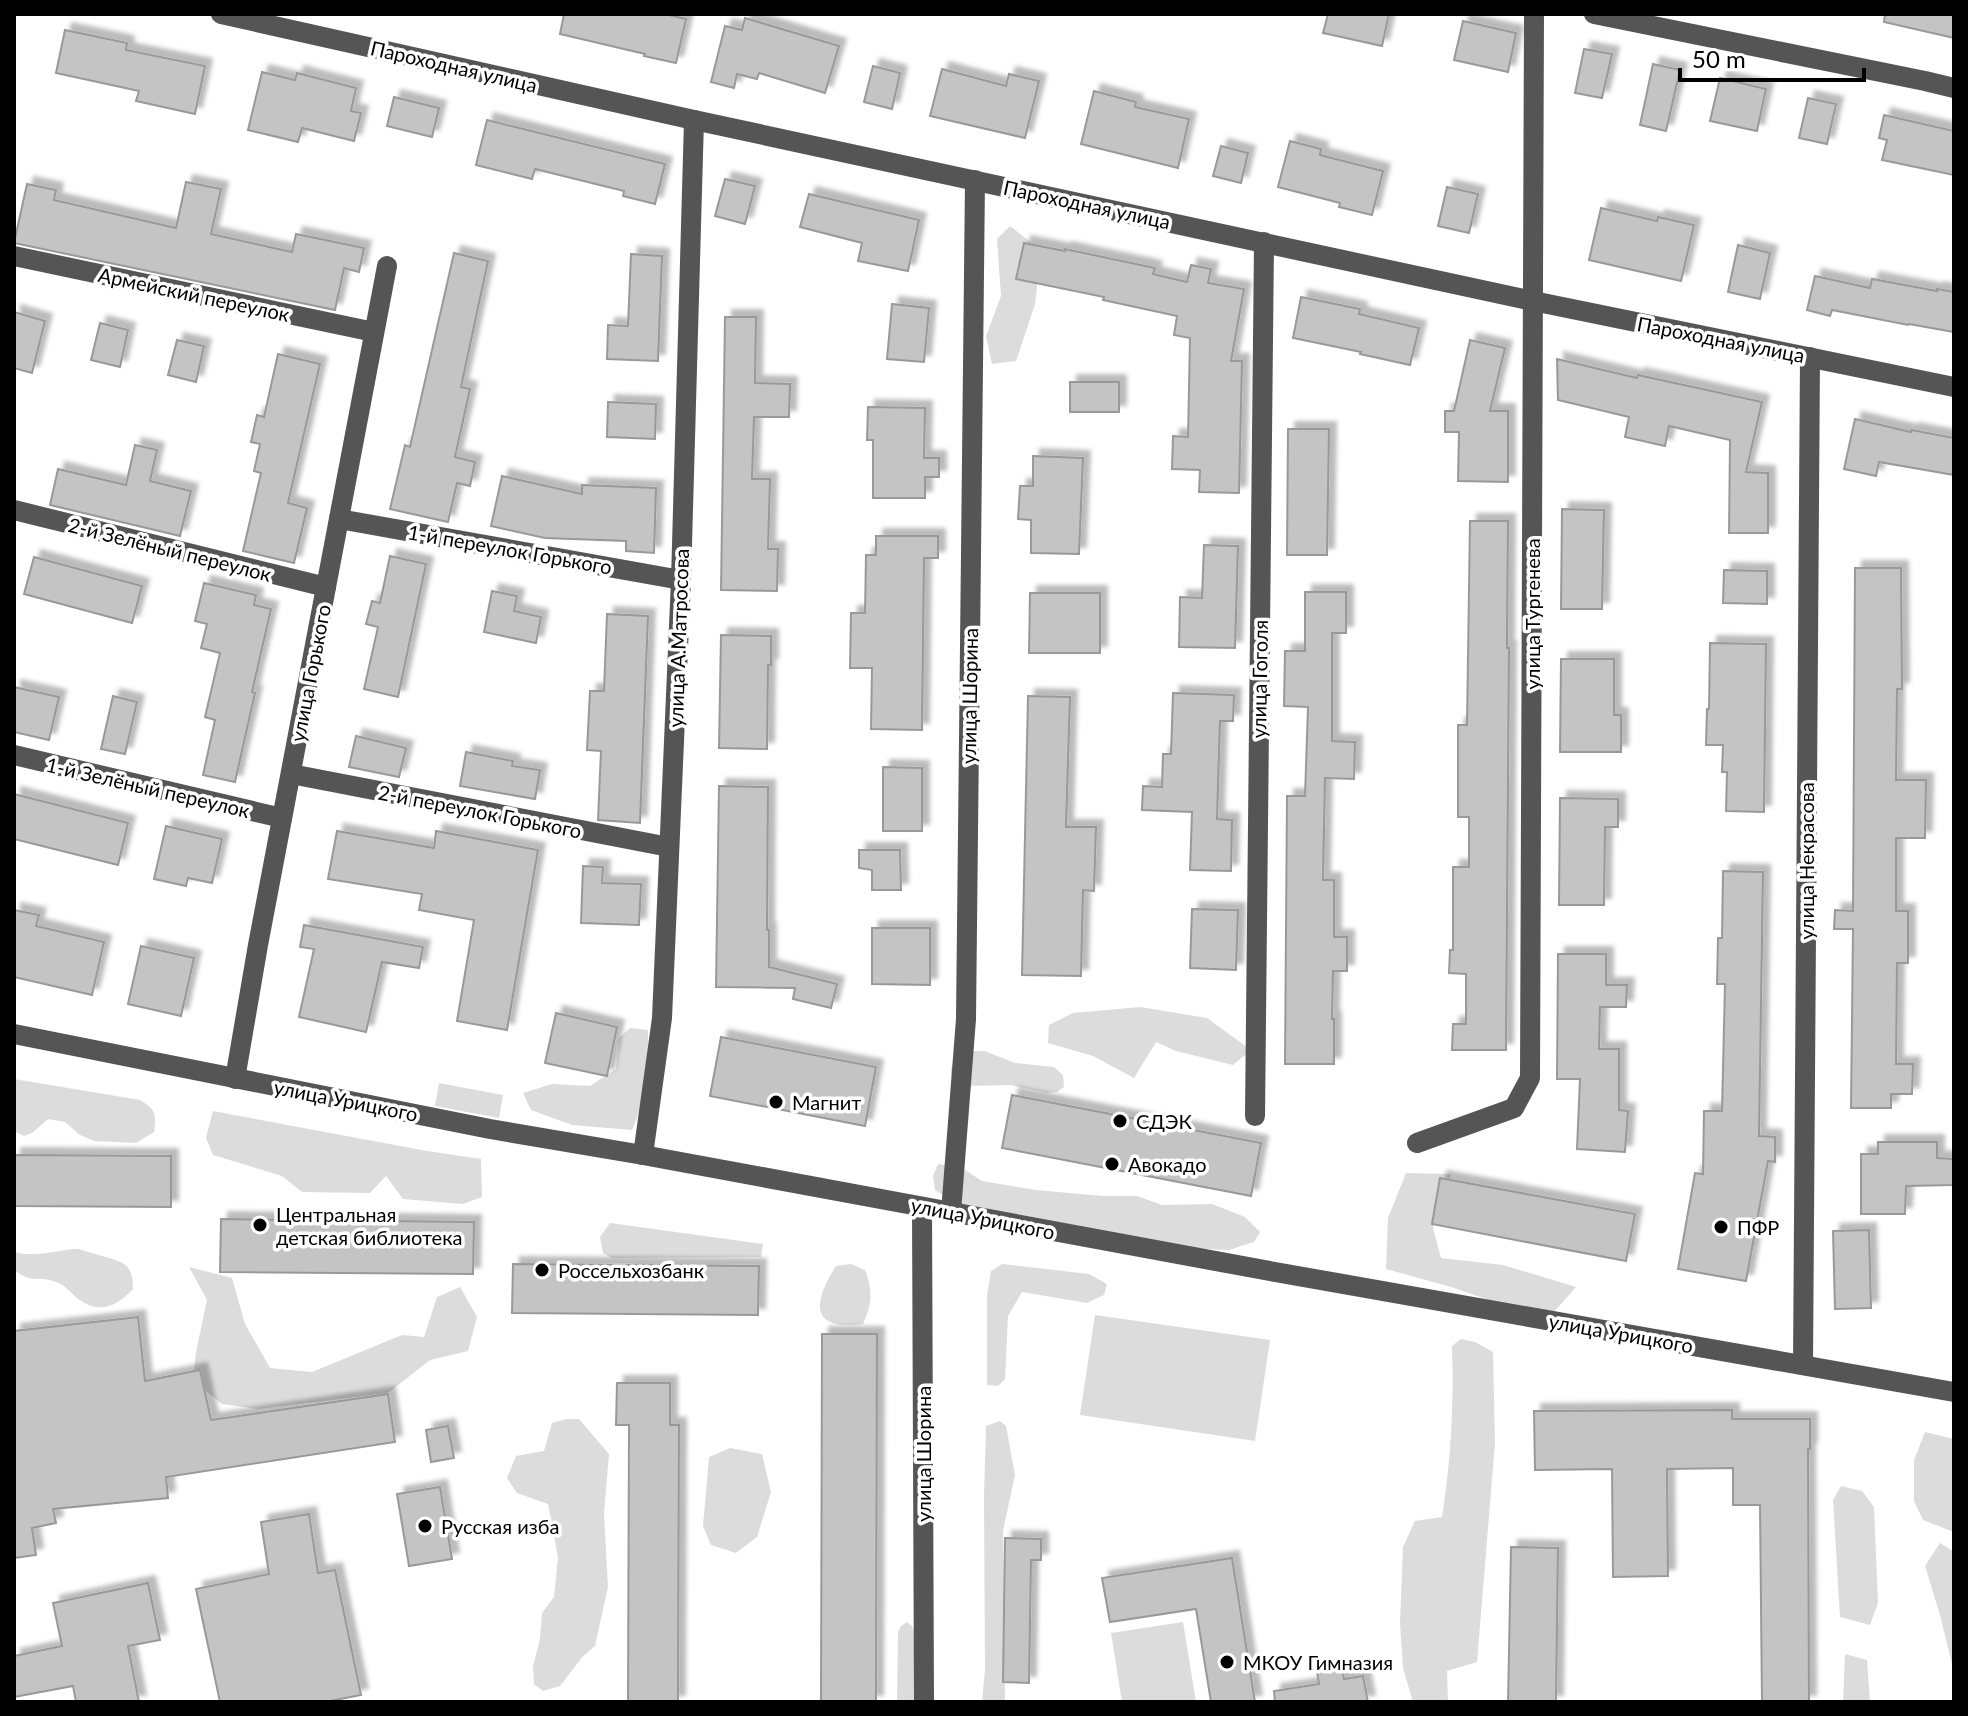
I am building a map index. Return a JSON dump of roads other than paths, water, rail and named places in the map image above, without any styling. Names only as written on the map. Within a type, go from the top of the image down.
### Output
[{"type":"street","name":"Пароходная улица","points":[[221,14],[694,120],[1533,301],[1954,387]]},
{"type":"street","name":"улица Тургенева","points":[[1417,1143],[1514,1108],[1530,1078],[1534,14]]},
{"type":"street","points":[[1594,14],[1954,88]]},
{"type":"street","name":"улица А.Матросова","points":[[643,1155],[662,1018],[681,580],[694,120]]},
{"type":"street","name":"улица Шорина","points":[[951,1212],[966,1019],[975,180]]},
{"type":"street","name":"улица Гоголя","points":[[1255,1116],[1264,242]]},
{"type":"street","name":"Армейский переулок","points":[[14,256],[374,332]]},
{"type":"street","name":"улица Горького","points":[[235,1079],[387,266]]},
{"type":"street","name":"улица Некрасова","points":[[1803,1365],[1810,357]]},
{"type":"street","name":"2-й Зелёный переулок","points":[[14,510],[326,587]]},
{"type":"street","name":"1-й переулок Горького","points":[[339,519],[681,580]]},
{"type":"street","name":"1-й Зелёный переулок","points":[[14,755],[282,818]]},
{"type":"street","name":"2-й переулок Горького","points":[[291,774],[669,847]]},
{"type":"street","name":"улица Урицкого","points":[[14,1034],[490,1129],[1954,1392]]},
{"type":"street","name":"улица Шорина","points":[[922,1207],[924,1702]]},
{"type":"place","name":"Магнит","points":[[776,1102]]},
{"type":"place","name":"СДЭК","points":[[1120,1121]]},
{"type":"place","name":"Авокадо","points":[[1112,1164]]},
{"type":"place","name":"Центральная детская библиотека","points":[[260,1225]]},
{"type":"place","name":"ПФР","points":[[1721,1227]]},
{"type":"place","name":"Россельхозбанк","points":[[542,1270]]},
{"type":"place","name":"Русская изба","points":[[425,1526]]},
{"type":"place","name":"МКОУ Гимназия","points":[[1227,1662]]}]
